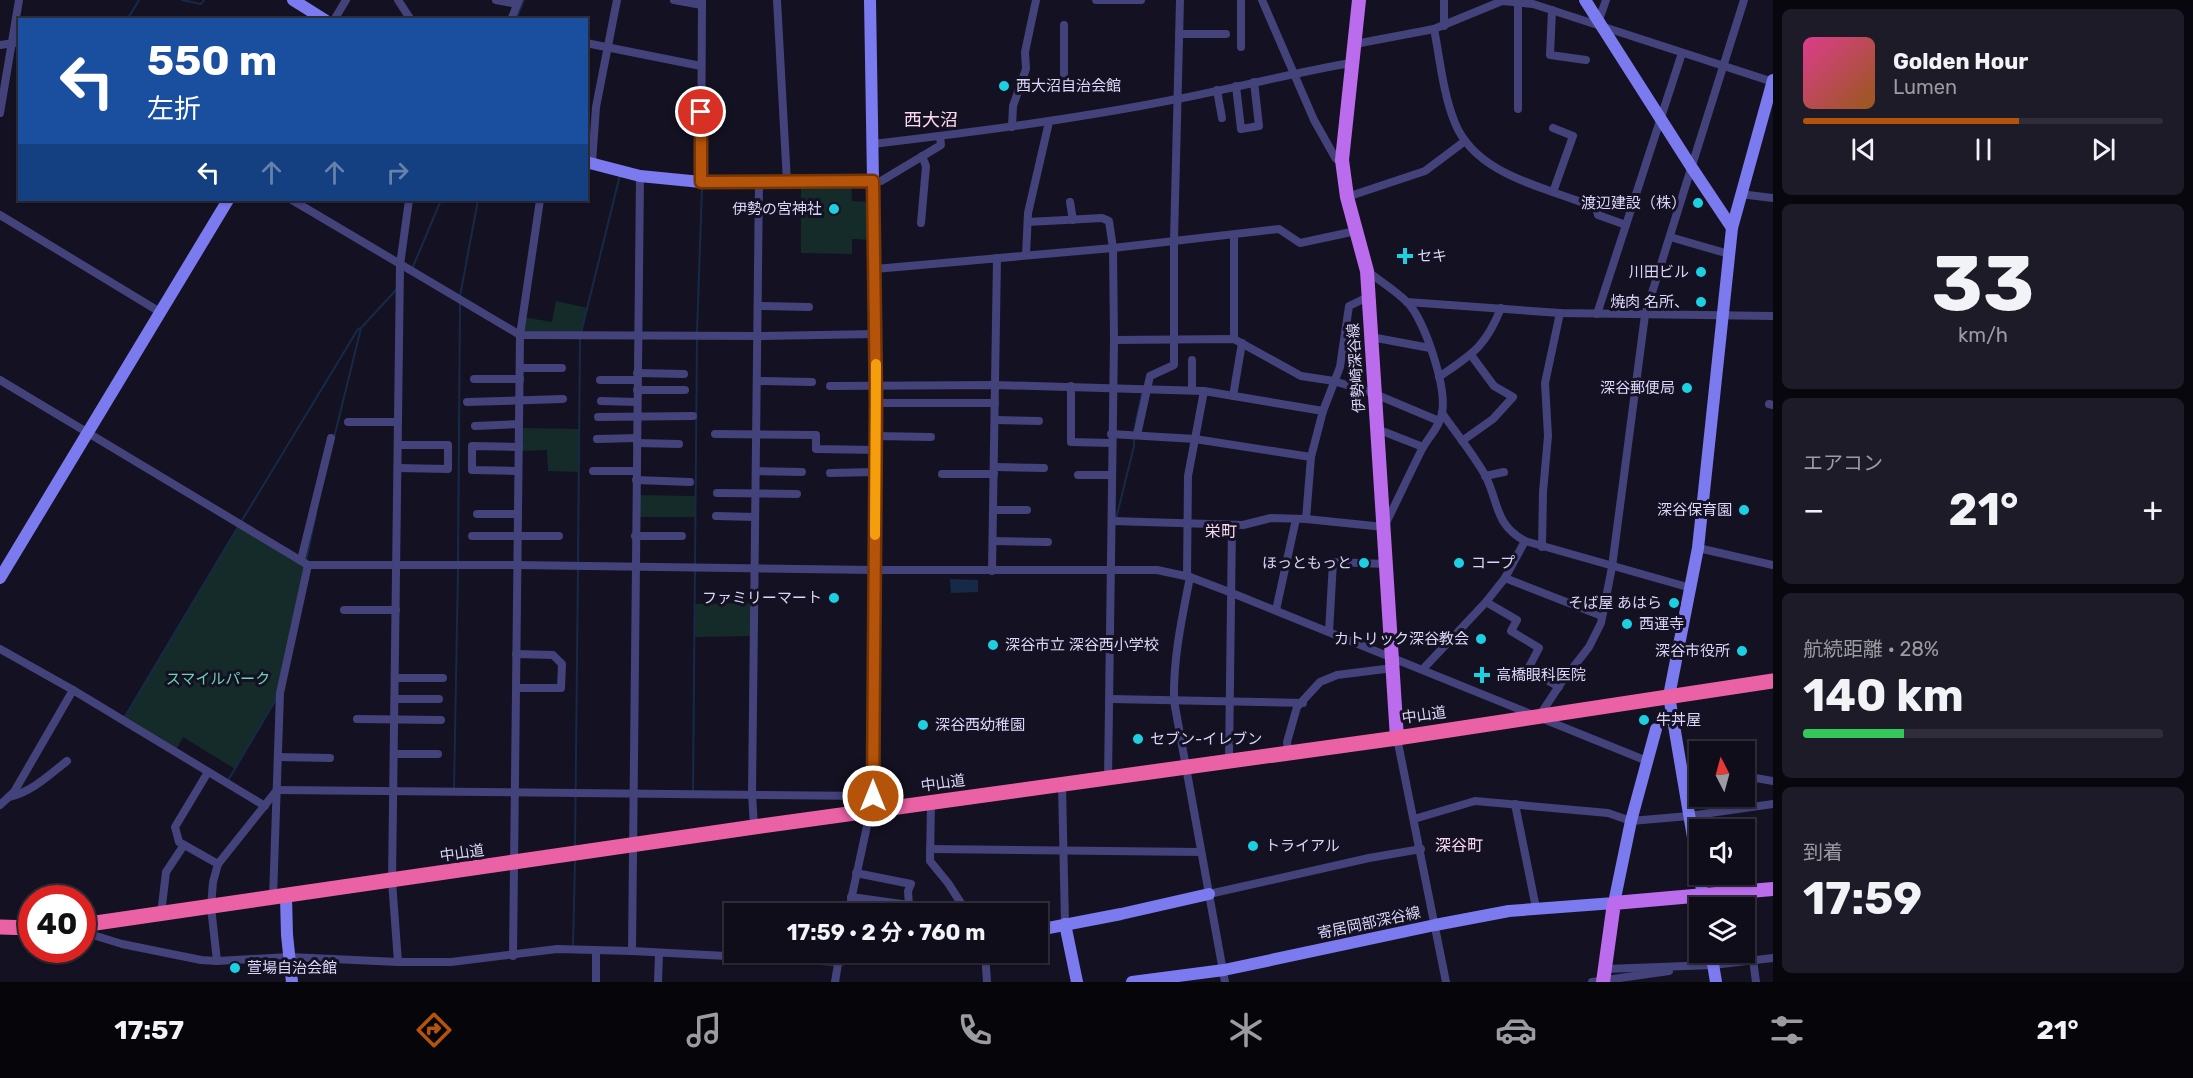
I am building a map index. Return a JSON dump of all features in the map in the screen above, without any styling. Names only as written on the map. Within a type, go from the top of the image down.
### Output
[{"type":"highway","name":"中山道","points":[[96,924],[754,828],[1397,738],[1773,681]]},
{"type":"highway","points":[[0,927],[18,928]]},
{"type":"main road","name":"伊勢崎深谷線","points":[[1359,0],[1342,160],[1347,197],[1367,271],[1397,738]]},
{"type":"main road","points":[[1731,897],[1773,889]]},
{"type":"main road","points":[[1601,978],[1614,903],[1689,902]]},
{"type":"street","points":[[0,113],[16,42],[19,0]]},
{"type":"street","points":[[293,0],[323,18]]},
{"type":"street","points":[[335,18],[346,0]]},
{"type":"street","points":[[398,0],[412,18]]},
{"type":"street","points":[[496,0],[518,2],[512,18]]},
{"type":"street","points":[[617,0],[596,107],[589,163],[640,176],[703,182],[881,181],[941,145],[940,136]]},
{"type":"street","points":[[674,0],[702,3],[703,182]]},
{"type":"street","points":[[777,0],[787,182]]},
{"type":"street","points":[[850,903],[873,796],[876,334],[870,0]]},
{"type":"street","points":[[1012,127],[1013,106],[1026,69],[1025,52],[1036,0]]},
{"type":"street","points":[[1096,0],[1141,0]]},
{"type":"street","points":[[1137,435],[1150,376],[1174,365],[1174,240],[1180,0]]},
{"type":"street","points":[[1241,0],[1241,46]]},
{"type":"street","points":[[1262,0],[1314,120],[1336,159],[1342,160]]},
{"type":"street","points":[[1444,0],[1444,26]]},
{"type":"street","points":[[1585,0],[1732,228]]},
{"type":"street","points":[[1599,22],[1606,0]]},
{"type":"street","points":[[1540,716],[1589,647],[1602,616],[1612,567],[1645,315],[1725,66],[1743,0],[1736,0]]},
{"type":"street","points":[[1354,44],[1434,29],[1502,1],[1518,2],[1599,22],[1773,81],[1732,228],[1698,548],[1669,696],[1703,897]]},
{"type":"street","points":[[1518,2],[1518,109]]},
{"type":"street","points":[[1552,10],[1550,55],[1586,60]]},
{"type":"street","points":[[1064,25],[1064,74]]},
{"type":"street","points":[[1434,29],[1455,123],[1465,141],[1489,163],[1529,184],[1596,208],[1598,214],[1626,225]]},
{"type":"street","points":[[1179,34],[1226,34]]},
{"type":"street","points":[[0,45],[16,42]]},
{"type":"street","points":[[588,43],[701,66]]},
{"type":"street","points":[[1597,314],[1682,52]]},
{"type":"street","points":[[873,144],[1049,122],[1178,99],[1293,73],[1351,63]]},
{"type":"street","points":[[1236,86],[1241,129],[1259,126],[1254,82]]},
{"type":"street","points":[[1217,90],[1222,118]]},
{"type":"street","points":[[1026,255],[1028,222],[1049,122]]},
{"type":"street","points":[[1553,128],[1573,136],[1553,192]]},
{"type":"street","points":[[1347,197],[1425,171],[1465,141]]},
{"type":"street","points":[[921,223],[926,166],[922,156]]},
{"type":"street","points":[[632,951],[640,176]]},
{"type":"street","points":[[754,828],[752,794],[759,182]]},
{"type":"street","points":[[1740,194],[1773,198]]},
{"type":"street","points":[[0,578],[227,201]]},
{"type":"street","points":[[294,201],[520,335],[876,334]]},
{"type":"street","points":[[398,962],[392,881],[396,719],[400,265],[410,201]]},
{"type":"street","points":[[513,956],[520,335],[540,201]]},
{"type":"street","points":[[1070,202],[1073,220]]},
{"type":"street","points":[[0,214],[160,312]]},
{"type":"street","points":[[1028,222],[1102,218],[1110,221],[1113,248],[1114,340],[1108,779]]},
{"type":"street","points":[[874,269],[1113,248],[1279,229],[1300,243],[1356,231]]},
{"type":"street","points":[[1233,396],[1238,341],[1234,235]]},
{"type":"street","points":[[1670,237],[1729,254]]},
{"type":"street","points":[[992,571],[997,258]]},
{"type":"street","points":[[1112,521],[1232,525],[1256,523],[1271,518],[1384,527],[1423,447],[1441,417],[1439,377],[1416,314],[1407,302],[1367,271]]},
{"type":"street","points":[[1276,610],[1301,519],[1311,457],[1344,345],[1349,306],[1368,297]]},
{"type":"street","points":[[1407,302],[1560,313],[1773,316]]},
{"type":"street","points":[[758,306],[809,307]]},
{"type":"street","points":[[1439,377],[1476,352],[1494,326],[1501,308]]},
{"type":"street","points":[[1542,547],[1543,492],[1548,436],[1545,383],[1560,313]]},
{"type":"street","points":[[1371,337],[1430,348]]},
{"type":"street","points":[[1114,340],[1238,341],[1301,376],[1334,381],[1441,417],[1462,441],[1485,476],[1501,518],[1511,533],[1542,547],[1691,588]]},
{"type":"street","points":[[1462,441],[1493,419],[1513,397],[1494,386],[1471,355]]},
{"type":"street","points":[[1192,360],[1192,390]]},
{"type":"street","points":[[520,368],[562,368]]},
{"type":"street","points":[[600,380],[684,374]]},
{"type":"street","points":[[474,379],[520,379]]},
{"type":"street","points":[[0,380],[305,562],[874,570],[1156,570],[1189,576],[1232,592],[1329,632],[1393,662],[1423,669],[1647,760]]},
{"type":"street","points":[[757,381],[812,382]]},
{"type":"street","points":[[830,386],[995,385],[1192,390],[1323,411]]},
{"type":"street","points":[[1071,386],[1071,442],[1137,435],[1195,439],[1311,457]]},
{"type":"street","points":[[637,390],[685,390]]},
{"type":"street","points":[[1204,391],[1188,476],[1189,576],[1173,674],[1174,701],[1185,767],[1224,976]]},
{"type":"street","points":[[467,402],[563,399]]},
{"type":"street","points":[[601,401],[637,402]]},
{"type":"street","points":[[876,403],[995,403]]},
{"type":"street","points":[[598,417],[693,416]]},
{"type":"street","points":[[995,420],[1039,420]]},
{"type":"street","points":[[348,422],[398,422]]},
{"type":"street","points":[[475,426],[519,424]]},
{"type":"street","points":[[1377,429],[1423,447]]},
{"type":"street","points":[[715,434],[816,435],[816,449],[876,450]]},
{"type":"street","points":[[876,436],[932,437]]},
{"type":"street","points":[[292,982],[280,897],[277,790],[280,693],[330,438]]},
{"type":"street","points":[[597,439],[679,444]]},
{"type":"street","points":[[398,445],[448,445],[448,469],[398,468]]},
{"type":"street","points":[[518,471],[472,471],[472,446],[519,447]]},
{"type":"street","points":[[942,474],[1044,468]]},
{"type":"street","points":[[593,471],[636,471]]},
{"type":"street","points":[[756,471],[802,472]]},
{"type":"street","points":[[830,473],[875,472]]},
{"type":"street","points":[[1485,476],[1504,472]]},
{"type":"street","points":[[1078,475],[1112,475]]},
{"type":"street","points":[[636,480],[690,482]]},
{"type":"street","points":[[717,493],[797,494]]},
{"type":"street","points":[[993,510],[1027,510]]},
{"type":"street","points":[[477,514],[518,514]]},
{"type":"street","points":[[716,516],[755,517]]},
{"type":"street","points":[[1230,760],[1232,525]]},
{"type":"street","points":[[472,536],[559,536]]},
{"type":"street","points":[[635,536],[682,536]]},
{"type":"street","points":[[993,541],[1048,542]]},
{"type":"street","points":[[1423,669],[1486,602],[1505,578],[1525,541]]},
{"type":"street","points":[[1698,548],[1773,566]]},
{"type":"street","points":[[1329,632],[1333,562],[1386,564]]},
{"type":"street","points":[[1505,578],[1602,616]]},
{"type":"street","points":[[1486,602],[1517,620],[1511,631],[1539,648],[1528,669],[1559,687]]},
{"type":"street","points":[[344,610],[396,610]]},
{"type":"street","points":[[0,649],[73,690],[265,806]]},
{"type":"street","points":[[516,654],[553,655],[562,664],[561,688],[516,688]]},
{"type":"street","points":[[1288,752],[1287,742],[1297,707],[1320,682],[1337,675],[1393,662]]},
{"type":"street","points":[[396,678],[442,678]]},
{"type":"street","points":[[0,805],[14,792],[73,690]]},
{"type":"street","points":[[396,699],[439,699]]},
{"type":"street","points":[[1110,699],[1303,703]]},
{"type":"street","points":[[357,719],[441,720]]},
{"type":"street","points":[[1614,903],[1631,820],[1656,729]]},
{"type":"street","points":[[1397,738],[1446,982]]},
{"type":"street","points":[[395,754],[438,754]]},
{"type":"street","points":[[278,757],[330,758]]},
{"type":"street","points":[[8,797],[21,794],[34,787],[67,761]]},
{"type":"street","points":[[208,772],[175,827],[179,842],[218,864]]},
{"type":"street","points":[[1755,778],[1773,781]]},
{"type":"street","points":[[1062,785],[1065,924],[1077,982]]},
{"type":"street","points":[[277,790],[873,796]]},
{"type":"street","points":[[217,961],[211,907],[213,882],[218,864],[277,790]]},
{"type":"street","points":[[1414,819],[1475,801],[1608,813],[1631,820],[1689,816],[1773,804]]},
{"type":"street","points":[[931,803],[930,861],[961,903]]},
{"type":"street","points":[[1515,804],[1536,908]]},
{"type":"street","points":[[161,914],[166,872],[184,845]]},
{"type":"street","points":[[930,849],[1201,852]]},
{"type":"street","points":[[1048,928],[1420,849]]},
{"type":"street","points":[[851,897],[909,905],[908,891],[911,884],[856,873]]},
{"type":"street","name":"寄居岡部深谷線","points":[[1132,982],[1224,976],[1435,925],[1536,908],[1614,903]]},
{"type":"street","points":[[96,936],[122,944],[201,960],[217,961],[289,957],[451,962],[557,950],[632,951],[724,957]]},
{"type":"street","points":[[596,951],[596,982]]},
{"type":"street","points":[[658,982],[659,953]]},
{"type":"street","points":[[1755,960],[1773,958]]},
{"type":"street","points":[[835,982],[838,963]]},
{"type":"street","points":[[986,963],[987,982]]},
{"type":"street","points":[[1601,978],[1689,963]]},
{"type":"street","points":[[1713,963],[1716,982]]},
{"type":"street","points":[[1753,963],[1756,982]]},
{"type":"green space","points":[[851,181],[852,201],[873,202],[874,240],[852,239],[852,254],[801,253],[801,182]]},
{"type":"green space","points":[[556,301],[588,308],[580,336],[520,335],[523,317],[552,322]]},
{"type":"green space","points":[[519,428],[580,429],[579,472],[548,471],[547,450],[519,451]]},
{"type":"green space","points":[[636,495],[696,496],[695,517],[636,517]]},
{"type":"green space","name":"スマイルパーク","points":[[240,525],[308,565],[280,693],[235,769],[183,737],[175,752],[123,720]]},
{"type":"green space","points":[[754,603],[753,636],[694,637],[695,604]]},
{"type":"water","points":[[950,579],[978,580],[978,592],[951,593]]},
{"type":"waterway","points":[[128,18],[139,0]]},
{"type":"waterway","points":[[182,0],[201,4],[204,0]]},
{"type":"waterway","points":[[517,18],[524,0]]},
{"type":"waterway","points":[[581,333],[620,175]]},
{"type":"waterway","points":[[697,332],[702,188]]},
{"type":"waterway","points":[[412,269],[441,201]]},
{"type":"waterway","points":[[460,296],[478,201]]},
{"type":"waterway","points":[[334,438],[361,328],[396,290]]},
{"type":"waterway","points":[[458,563],[460,302]]},
{"type":"waterway","points":[[241,522],[358,329],[361,328]]},
{"type":"waterway","points":[[578,563],[580,338]]},
{"type":"waterway","points":[[693,791],[697,338]]},
{"type":"waterway","points":[[1134,431],[1142,393]]},
{"type":"waterway","points":[[1116,519],[1134,446],[1134,437]]},
{"type":"waterway","points":[[306,561],[316,514]]},
{"type":"waterway","points":[[124,718],[238,527]]},
{"type":"waterway","points":[[454,788],[458,569]]},
{"type":"waterway","points":[[575,848],[578,569]]},
{"type":"waterway","points":[[227,782],[275,701],[276,693]]},
{"type":"waterway","points":[[573,947],[575,860]]},
{"type":"slow traffic","points":[[875,535],[876,364]]},
{"type":"place","name":"西大沼自治会館","points":[[1004,86]]},
{"type":"place","name":"渡辺建設（株）","points":[[1698,203]]},
{"type":"place","name":"伊勢の宮神社","points":[[834,209]]},
{"type":"place","name":"セキ","points":[[1405,256]]},
{"type":"place","name":"川田ビル","points":[[1701,272]]},
{"type":"place","name":"焼肉 名所、","points":[[1701,302]]},
{"type":"place","name":"深谷郵便局","points":[[1687,388]]},
{"type":"place","name":"深谷保育園","points":[[1744,510]]},
{"type":"place","name":"ほっともっと","points":[[1364,563]]},
{"type":"place","name":"コープ","points":[[1459,563]]},
{"type":"place","name":"ファミリーマート","points":[[834,598]]},
{"type":"place","name":"そば屋 あはら","points":[[1674,603]]},
{"type":"place","name":"西運寺","points":[[1627,624]]},
{"type":"place","name":"カトリック深谷教会","points":[[1481,639]]},
{"type":"place","name":"深谷市立 深谷西小学校","points":[[993,645]]},
{"type":"place","name":"深谷市役所","points":[[1742,651]]},
{"type":"place","name":"高橋眼科医院","points":[[1482,675]]},
{"type":"place","name":"牛丼屋","points":[[1644,720]]},
{"type":"place","name":"深谷西幼稚園","points":[[923,725]]},
{"type":"place","name":"セブン-イレブン","points":[[1138,739]]},
{"type":"place","name":"トライアル","points":[[1253,846]]},
{"type":"place","name":"萱場自治会館","points":[[235,968]]},
{"type":"district","name":"西大沼","points":[[931,120]]},
{"type":"district","name":"栄町","points":[[1221,531]]},
{"type":"district","name":"深谷町","points":[[1459,845]]},
{"type":"route","points":[[701,112],[701,182],[873,181],[876,403],[873,796]]}]
